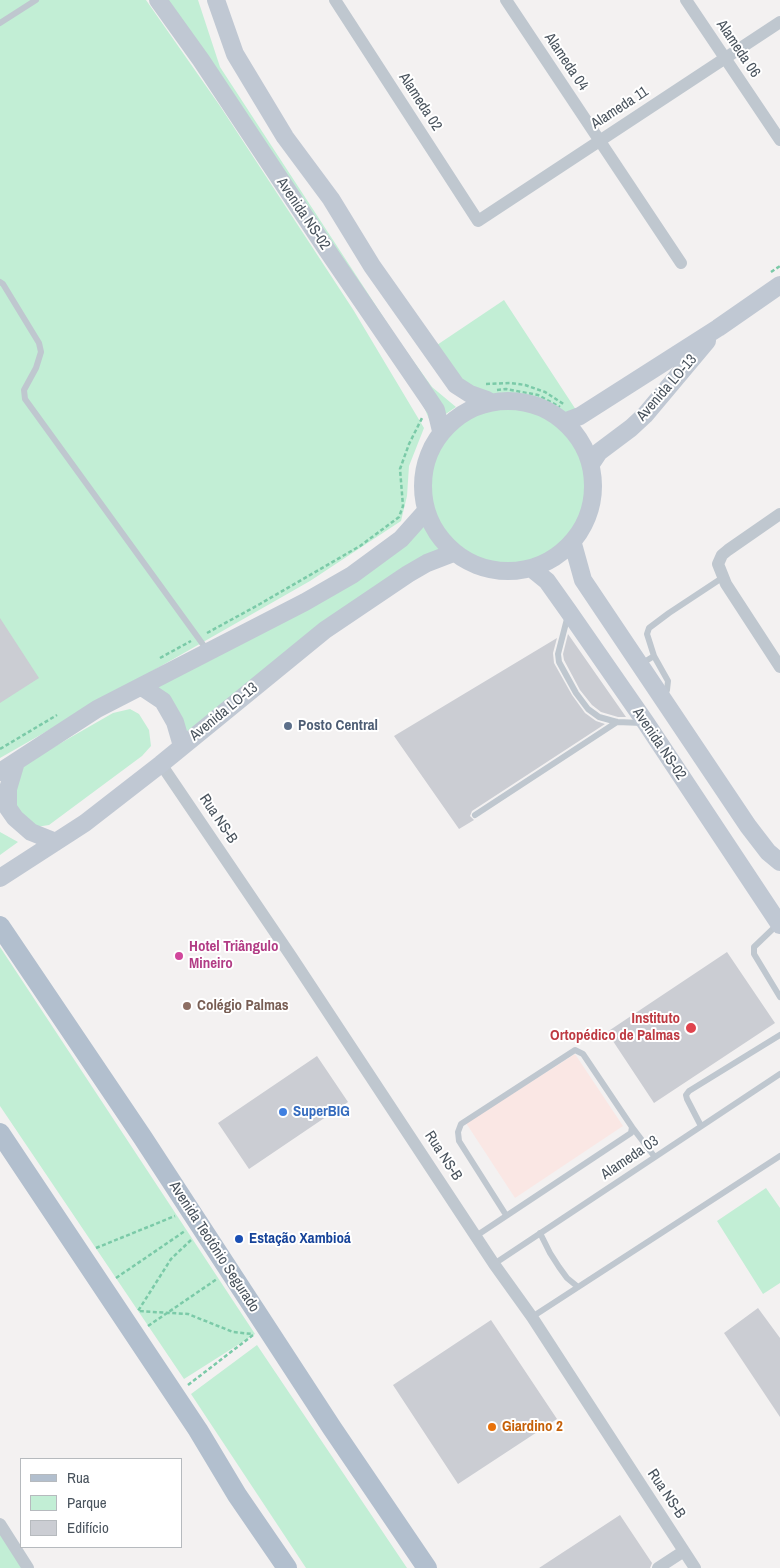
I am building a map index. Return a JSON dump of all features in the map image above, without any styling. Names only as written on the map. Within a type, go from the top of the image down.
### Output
[{"type":"main road","name":"Avenida Teotônio Segurado","points":[[0,926],[138,1130],[332,1428],[427,1568]]},
{"type":"main road","points":[[0,1133],[175,1395],[237,1495],[287,1568]]},
{"type":"street","name":"Avenida NS-02","points":[[158,0],[201,60],[436,410],[441,431]]},
{"type":"street","name":"Avenida NS-02","points":[[216,0],[235,54],[285,137],[331,199],[372,266],[456,385],[470,394],[488,392]]},
{"type":"street","name":"Alameda 02","points":[[335,0],[478,222]]},
{"type":"street","name":"Alameda 04","points":[[506,0],[681,263]]},
{"type":"street","name":"Alameda 06","points":[[686,0],[780,140]]},
{"type":"street","name":"Alameda 11","points":[[478,222],[780,22]]},
{"type":"street","name":"Avenida LO-13","points":[[564,412],[580,416],[718,328],[780,285]]},
{"type":"street","name":"Avenida LO-13","points":[[591,464],[599,452],[632,428],[645,415],[718,328]]},
{"type":"street","points":[[488,392],[516,403],[564,412],[591,464],[594,492],[583,529],[573,544],[555,557],[531,568],[505,573],[490,571],[477,566],[453,553],[444,542],[426,511],[422,494],[424,467],[429,451],[441,431],[488,392]]},
{"type":"street","points":[[0,772],[97,709],[142,687],[202,644],[305,602],[352,575],[401,539],[426,511]]},
{"type":"street","points":[[780,514],[728,550],[722,555],[718,564],[722,578],[780,667]]},
{"type":"street","name":"Avenida NS-02","points":[[573,544],[583,580],[647,661],[663,699],[748,826],[768,852],[780,862]]},
{"type":"street","name":"Avenida LO-13","points":[[0,878],[85,823],[161,764],[325,630],[408,574],[428,563],[453,553]]},
{"type":"street","name":"Avenida NS-02","points":[[531,568],[547,580],[646,723],[779,924]]},
{"type":"street","points":[[142,687],[163,702],[174,722],[182,746]]},
{"type":"street","points":[[16,762],[8,789],[8,808],[15,818],[31,832],[56,842]]},
{"type":"street","name":"Rua NS-B","points":[[161,764],[494,1264],[532,1317],[695,1568]]},
{"type":"street","points":[[0,1524],[28,1568]]},
{"type":"street","points":[[658,1568],[684,1551]]},
{"type":"lane","points":[[0,23],[36,0]]},
{"type":"lane","points":[[0,282],[39,343],[41,352],[36,368],[24,390],[25,399],[202,644]]},
{"type":"lane","points":[[647,661],[647,634],[650,628],[722,578]]},
{"type":"lane","points":[[569,612],[558,654],[559,662],[576,693],[588,709],[599,717],[618,722],[646,723]]},
{"type":"lane","points":[[475,816],[618,722]]},
{"type":"lane","points":[[779,924],[754,947],[754,954],[780,997]]},
{"type":"lane","points":[[701,1126],[686,1095],[780,1035]]},
{"type":"lane","points":[[506,1216],[459,1141],[458,1132],[461,1124],[575,1050],[583,1054],[654,1156]]},
{"type":"lane","name":"Alameda 03","points":[[494,1264],[780,1074]]},
{"type":"lane","points":[[476,1236],[631,1133],[632,1127]]},
{"type":"lane","points":[[532,1317],[780,1156]]},
{"type":"lane","points":[[540,1233],[559,1267],[567,1278],[578,1287]]},
{"type":"path","points":[[764,276],[780,266]]},
{"type":"path","points":[[488,392],[504,382],[525,385],[545,392],[564,412]]},
{"type":"path","points":[[488,392],[506,389],[538,395],[564,412]]},
{"type":"path","points":[[155,661],[202,644],[260,604],[360,546],[400,517],[403,506],[400,470],[409,444],[422,422],[423,414]]},
{"type":"path","points":[[0,750],[23,734],[65,711]]},
{"type":"path","points":[[96,1248],[177,1216]]},
{"type":"path","points":[[116,1278],[187,1230]]},
{"type":"path","points":[[175,1395],[255,1334],[233,1332],[188,1314],[138,1311],[171,1259],[192,1239]]},
{"type":"path","points":[[148,1326],[218,1278]]},
{"type":"shaded area","points":[[575,1054],[623,1126],[515,1198],[466,1123]]},
{"type":"green space","points":[[0,0],[146,0],[220,106],[354,311],[424,428],[409,466],[407,496],[401,521],[310,581],[0,758]]},
{"type":"green space","points":[[164,0],[198,0],[220,67],[399,341],[432,387],[456,407],[431,424],[415,385]]},
{"type":"green space","points":[[504,300],[580,416],[564,422],[581,442],[593,492],[583,529],[573,544],[531,568],[477,566],[453,553],[397,581],[182,746],[148,693],[207,651],[328,594],[426,511],[424,467],[441,431],[487,401],[470,394],[431,349]]},
{"type":"green space","points":[[130,709],[139,714],[149,730],[151,746],[142,756],[49,825],[30,828],[0,789],[12,771],[113,713]]},
{"type":"green space","points":[[0,832],[18,842],[0,855]]},
{"type":"green space","points":[[0,947],[255,1334],[184,1379],[0,1106]]},
{"type":"green space","points":[[766,1188],[780,1208],[780,1283],[763,1294],[717,1221]]},
{"type":"green space","points":[[257,1345],[407,1568],[306,1568],[191,1394]]},
{"type":"green space","points":[[0,1524],[28,1568],[0,1568]]},
{"type":"building","points":[[0,618],[39,678],[0,703]]},
{"type":"building","points":[[568,634],[626,717],[618,717],[601,712],[592,705],[580,690],[564,660],[563,654]]},
{"type":"building","points":[[557,638],[553,653],[554,663],[572,695],[585,713],[596,721],[605,724],[472,811],[470,816],[474,820],[459,829],[394,736]]},
{"type":"building","name":"Instituto Ortopédico de Palmas","points":[[727,952],[775,1023],[654,1103],[607,1032]]},
{"type":"building","name":"SuperBIG","points":[[317,1056],[348,1102],[249,1169],[218,1123]]},
{"type":"building","points":[[758,1308],[780,1338],[780,1417],[724,1333]]},
{"type":"building","points":[[491,1320],[557,1419],[458,1484],[393,1385]]},
{"type":"building","points":[[620,1515],[652,1563],[650,1568],[539,1568]]},
{"type":"place","name":"Posto Central","points":[[288,726]]},
{"type":"place","name":"Hotel Triângulo Mineiro","points":[[179,956]]},
{"type":"place","name":"Colégio Palmas","points":[[187,1006]]},
{"type":"place","name":"Instituto Ortopédico de Palmas","points":[[691,1028]]},
{"type":"place","name":"SuperBIG","points":[[283,1112]]},
{"type":"place","name":"Estação Xambioá","points":[[239,1239]]},
{"type":"place","name":"Giardino 2","points":[[492,1427]]}]
